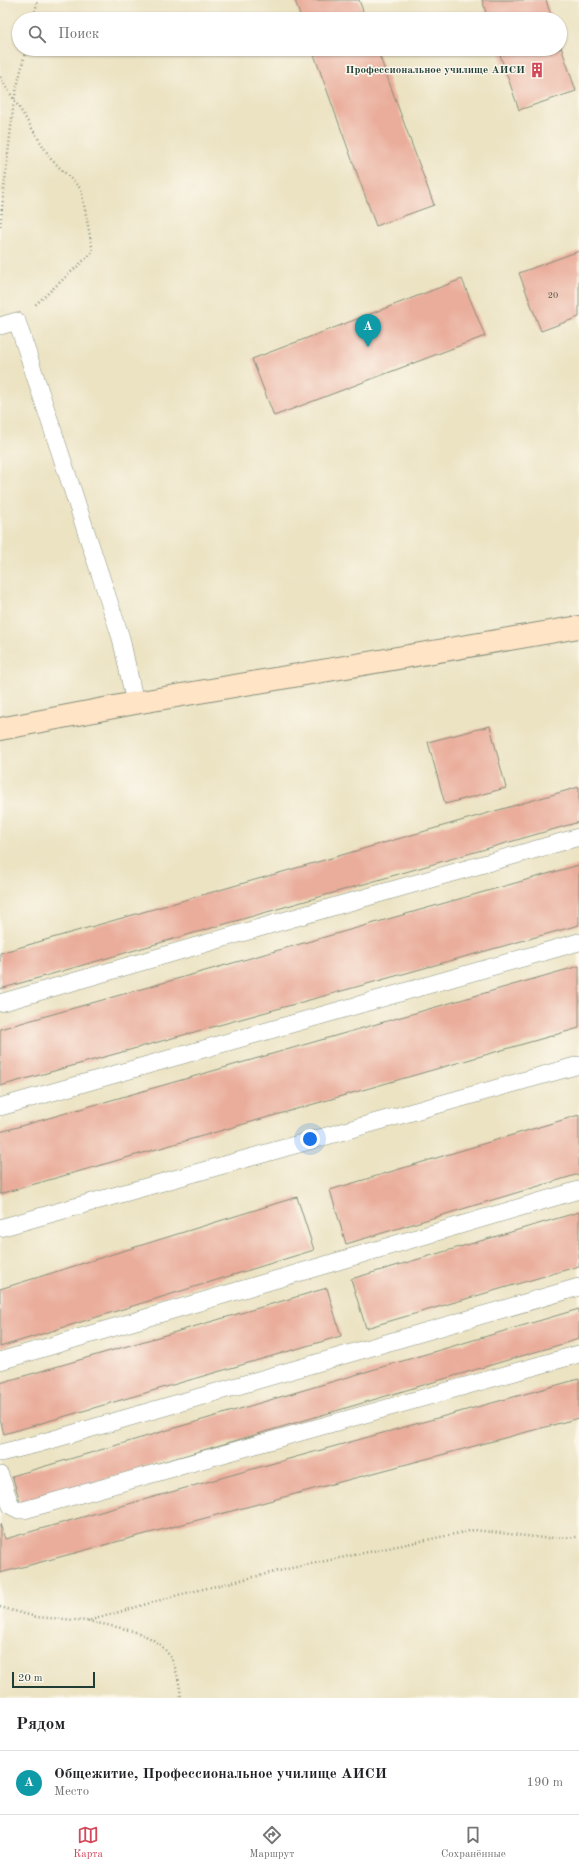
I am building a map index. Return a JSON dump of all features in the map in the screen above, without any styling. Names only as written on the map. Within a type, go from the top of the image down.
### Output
[{"type":"main road","points":[[0,729],[134,703],[579,627]]},
{"type":"lane","points":[[0,326],[17,321],[121,638],[134,703]]},
{"type":"lane","points":[[0,1003],[579,837]]},
{"type":"lane","points":[[0,1107],[579,942]]},
{"type":"lane","points":[[0,1228],[579,1065]]},
{"type":"lane","points":[[0,1361],[579,1190]]},
{"type":"lane","points":[[0,1453],[37,1444],[579,1287]]},
{"type":"lane","points":[[0,1476],[11,1506],[14,1509],[24,1510],[579,1354]]},
{"type":"path","points":[[35,0],[37,4],[35,12]]},
{"type":"path","points":[[0,226],[14,100],[24,56]]},
{"type":"path","points":[[0,77],[51,159],[81,189],[94,252],[17,321]]},
{"type":"path","points":[[88,1621],[178,1595],[271,1572],[474,1530],[544,1538],[579,1537]]},
{"type":"path","points":[[0,1607],[36,1617],[88,1621],[147,1635],[164,1647],[176,1669],[182,1698]]},
{"type":"building","points":[[295,0],[359,0],[363,12],[299,12]]},
{"type":"building","points":[[482,0],[546,0],[550,12],[486,12]]},
{"type":"building","points":[[315,56],[380,56],[434,205],[376,226]]},
{"type":"building","name":"Профессиональное училище АИСИ","points":[[500,56],[564,56],[576,91],[519,110]]},
{"type":"building","points":[[579,251],[579,317],[541,331],[519,273]]},
{"type":"building","points":[[462,279],[485,336],[274,416],[252,359]]},
{"type":"building","points":[[490,726],[506,788],[445,804],[428,742]]},
{"type":"building","points":[[579,787],[579,822],[0,989],[0,953]]},
{"type":"building","points":[[579,865],[579,925],[0,1086],[0,1029]]},
{"type":"building","points":[[579,966],[579,1028],[0,1194],[0,1132]]},
{"type":"building","points":[[579,1115],[579,1174],[346,1244],[330,1190]]},
{"type":"building","points":[[297,1197],[314,1250],[0,1347],[0,1289]]},
{"type":"building","points":[[579,1212],[579,1266],[366,1328],[351,1279]]},
{"type":"building","points":[[327,1288],[341,1336],[4,1434],[0,1419],[0,1383]]},
{"type":"building","points":[[579,1309],[579,1339],[21,1504],[12,1476]]},
{"type":"building","points":[[579,1379],[579,1418],[0,1573],[0,1524],[5,1539]]},
{"type":"place","name":"Профессиональное училище АИСИ","points":[[537,70]]},
{"type":"place","name":"Общежитие, Профессиональное училище АИСИ","points":[[368,347]]}]
